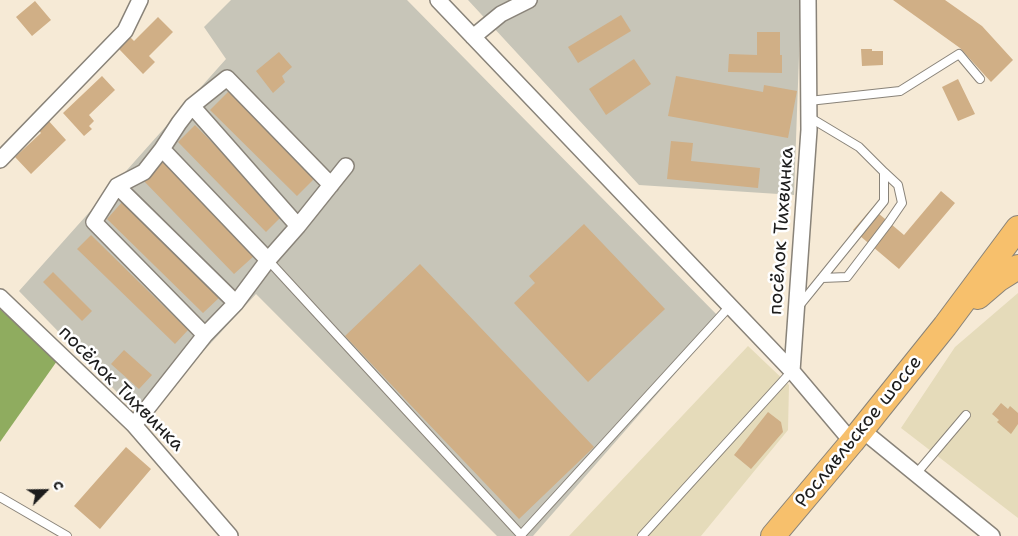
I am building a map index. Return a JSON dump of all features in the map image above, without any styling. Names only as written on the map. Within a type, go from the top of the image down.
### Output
[{"type":"main road","name":"Рославльское шоссе","points":[[773,536],[857,436],[945,326],[1018,228]]},
{"type":"main road","name":"Рославльское шоссе","points":[[945,326],[999,279],[1018,267]]},
{"type":"street","points":[[0,160],[125,31],[140,0]]},
{"type":"street","points":[[438,0],[792,371],[857,436],[916,474],[992,536]]},
{"type":"street","points":[[473,37],[501,14],[529,0]]},
{"type":"street","name":"посёлок Тихвинка","points":[[792,371],[809,117],[808,0]]},
{"type":"street","points":[[205,334],[94,222],[117,186],[144,172],[192,106],[227,78],[331,185]]},
{"type":"street","points":[[192,106],[298,226]]},
{"type":"street","points":[[162,149],[268,260]]},
{"type":"street","points":[[134,425],[205,334],[236,303],[268,260],[346,166]]},
{"type":"street","points":[[117,186],[236,303]]},
{"type":"street","name":"посёлок Тихвинка","points":[[0,297],[134,425],[230,536]]},
{"type":"lane","points":[[809,101],[900,91],[959,54],[980,79]]},
{"type":"lane","points":[[809,117],[859,147],[898,185],[902,203],[847,277],[822,278]]},
{"type":"lane","points":[[796,310],[884,201],[884,172]]},
{"type":"lane","points":[[268,260],[521,535],[730,306]]},
{"type":"lane","points":[[642,536],[792,371]]},
{"type":"lane","points":[[916,474],[966,415]]},
{"type":"lane","points":[[0,498],[67,536]]},
{"type":"shaded area","points":[[231,0],[407,0],[722,320],[533,536],[497,536],[256,294],[142,418],[19,291],[226,59],[204,27]]},
{"type":"shaded area","points":[[468,0],[801,0],[794,195],[639,185]]},
{"type":"shaded area","points":[[1018,293],[1018,518],[901,428],[955,347]]},
{"type":"shaded area","points":[[748,346],[789,385],[788,430],[701,536],[569,536]]},
{"type":"green space","points":[[0,309],[57,361],[0,442]]},
{"type":"building","points":[[893,0],[945,0],[982,26],[1013,60],[991,82],[960,48]]},
{"type":"building","points":[[35,1],[51,20],[32,36],[16,17]]},
{"type":"building","points":[[621,15],[631,31],[578,63],[568,47]]},
{"type":"building","points":[[158,17],[173,32],[149,56],[155,62],[143,74],[119,49],[130,37],[134,41]]},
{"type":"building","points":[[757,32],[780,32],[782,73],[728,72],[729,54],[757,55]]},
{"type":"building","points":[[861,49],[883,51],[883,65],[862,66]]},
{"type":"building","points":[[279,52],[292,67],[282,76],[285,82],[273,93],[256,71]]},
{"type":"building","points":[[634,59],[651,84],[606,115],[589,89]]},
{"type":"building","points":[[102,76],[115,90],[89,115],[94,121],[89,126],[92,129],[84,136],[63,113]]},
{"type":"building","points":[[676,76],[763,92],[764,85],[797,91],[788,138],[668,116]]},
{"type":"building","points":[[958,79],[975,114],[958,121],[942,87]]},
{"type":"building","points":[[230,90],[316,177],[297,196],[210,110]]},
{"type":"building","points":[[47,119],[66,140],[31,174],[15,157],[41,133],[37,128]]},
{"type":"building","points":[[195,125],[283,215],[266,232],[178,142]]},
{"type":"building","points":[[671,141],[693,143],[691,161],[760,168],[758,188],[667,179]]},
{"type":"building","points":[[162,160],[255,255],[234,274],[142,179]]},
{"type":"building","points":[[941,191],[955,203],[899,269],[853,230],[872,208],[904,235]]},
{"type":"building","points":[[123,201],[221,296],[203,313],[107,219]]},
{"type":"building","points":[[584,224],[665,309],[588,382],[514,303],[535,283],[529,276]]},
{"type":"building","points":[[91,235],[188,330],[175,344],[77,249]]},
{"type":"building","points":[[420,264],[594,447],[519,519],[345,336]]},
{"type":"building","points":[[53,272],[92,311],[82,321],[43,282]]},
{"type":"building","points":[[124,350],[152,375],[139,389],[111,364]]},
{"type":"building","points":[[1001,403],[1008,409],[1010,406],[1018,413],[1018,424],[1011,434],[997,422],[999,420],[992,414]]},
{"type":"building","points":[[768,412],[781,422],[783,432],[751,469],[734,455]]},
{"type":"building","points":[[126,447],[151,469],[100,529],[74,506]]}]
